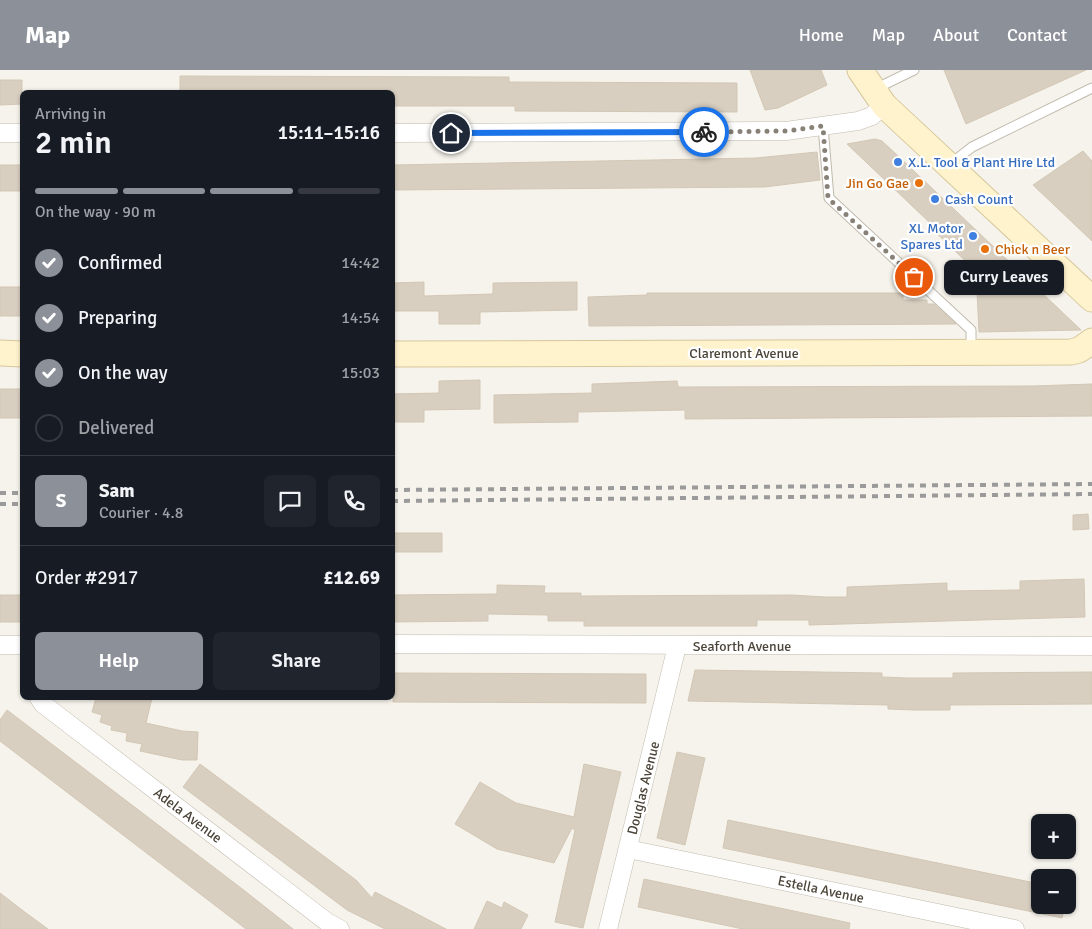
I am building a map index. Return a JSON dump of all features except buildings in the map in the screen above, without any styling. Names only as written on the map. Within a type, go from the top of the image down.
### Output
[{"type":"street","points":[[395,133],[765,132],[867,119],[872,88]]},
{"type":"street","points":[[872,88],[948,166],[1092,298]]},
{"type":"street","points":[[0,133],[20,133]]},
{"type":"street","name":"Claremont Avenue","points":[[395,354],[1070,352],[1079,350],[1092,341]]},
{"type":"street","points":[[0,354],[20,354]]},
{"type":"street","name":"Seaforth Avenue","points":[[395,644],[1092,646]]},
{"type":"street","points":[[0,645],[20,645]]},
{"type":"street","name":"Douglas Avenue","points":[[608,929],[677,646]]},
{"type":"street","name":"Adela Avenue","points":[[40,700],[327,922],[340,929]]},
{"type":"street","name":"Estella Avenue","points":[[628,849],[1015,929]]},
{"type":"lane","points":[[872,88],[914,70]]},
{"type":"lane","points":[[948,166],[972,147],[1092,88]]},
{"type":"lane","points":[[823,126],[828,198],[971,330],[971,353]]},
{"type":"railway","points":[[395,490],[1092,484]]},
{"type":"railway","points":[[0,493],[20,493]]},
{"type":"railway","points":[[395,501],[1092,494]]},
{"type":"railway","points":[[0,504],[20,504]]},
{"type":"way so far","points":[[704,132],[786,131],[823,126],[828,198],[914,277]]},
{"type":"place","name":"X.L. Tool & Plant Hire Ltd","points":[[898,162]]},
{"type":"place","name":"Jin Go Gae","points":[[919,183]]},
{"type":"place","name":"Cash Count","points":[[935,199]]},
{"type":"place","name":"XL Motor Spares Ltd","points":[[973,236]]},
{"type":"place","name":"Chick n Beer","points":[[985,249]]},
{"type":"place","name":"Curry Leaves","points":[[914,277]]},
{"type":"route","points":[[451,133],[704,132]]}]
